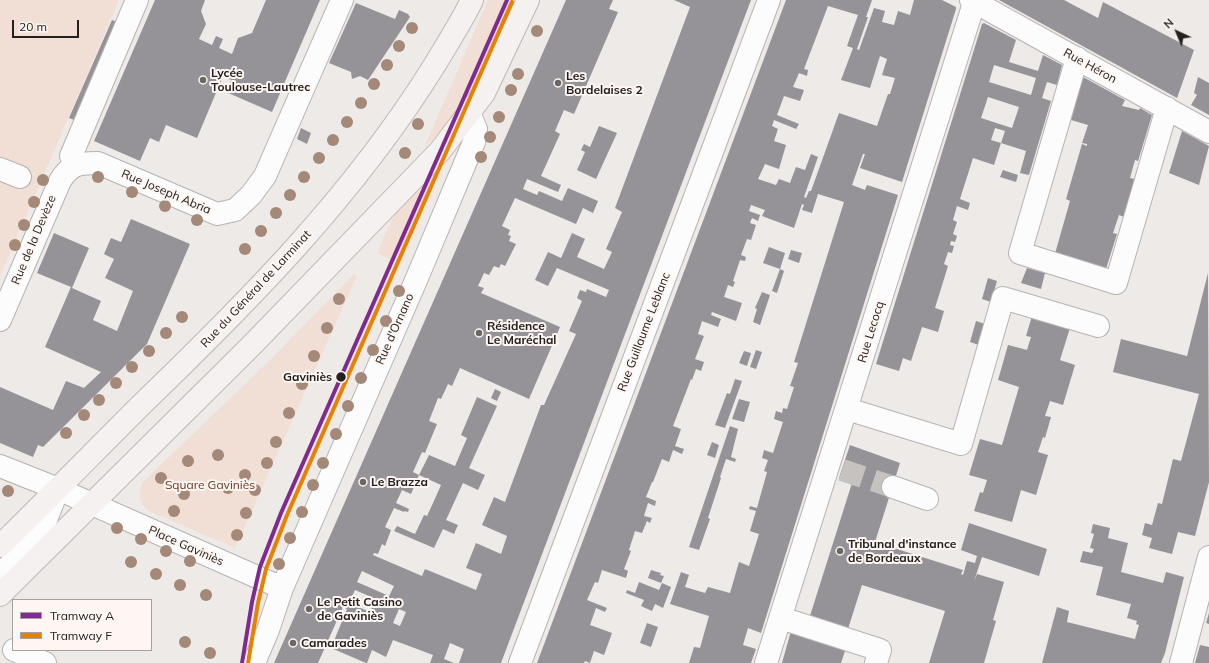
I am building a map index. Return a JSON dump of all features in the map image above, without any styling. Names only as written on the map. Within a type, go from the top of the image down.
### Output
[{"type":"main road","name":"Rue du Général de Larminat","points":[[0,546],[230,318],[325,215],[382,143],[414,99],[462,21],[472,0]]},
{"type":"main road","points":[[0,595],[250,347],[354,242],[440,151],[484,93],[528,0]]},
{"type":"street","points":[[76,165],[71,156],[137,0]]},
{"type":"street","name":"Rue Joseph Abria","points":[[76,165],[98,163],[217,214],[235,210],[251,196],[265,176],[342,0]]},
{"type":"street","name":"Rue Guillaume Leblanc","points":[[520,663],[769,0]]},
{"type":"street","name":"Rue Héron","points":[[974,1],[1209,132]]},
{"type":"street","name":"Rue Lecocq","points":[[766,663],[836,467],[847,409],[974,1]]},
{"type":"street","points":[[1076,58],[1020,253],[1116,282],[1166,108]]},
{"type":"street","name":"Rue d'Ornano","points":[[254,663],[268,630],[282,588],[417,278],[474,142],[476,129],[469,113]]},
{"type":"street","name":"Rue de la Devèze","points":[[0,320],[60,181],[66,171],[76,165]]},
{"type":"street","points":[[0,169],[20,178]]},
{"type":"street","points":[[847,409],[961,444],[1003,298],[1098,326]]},
{"type":"street","points":[[0,466],[58,489],[44,525],[35,540],[0,575]]},
{"type":"street","points":[[893,487],[927,499]]},
{"type":"street","name":"Place Gaviniès","points":[[58,489],[91,505],[282,588]]},
{"type":"street","points":[[1181,663],[1209,557]]},
{"type":"street","points":[[781,618],[880,650],[876,663]]},
{"type":"street","points":[[0,644],[12,650]]},
{"type":"street","points":[[15,651],[44,663]]},
{"type":"green space","points":[[0,0],[119,0],[0,276]]},
{"type":"green space","points":[[488,0],[520,0],[491,65],[457,114],[424,148]]},
{"type":"green space","points":[[437,169],[396,262],[377,253],[395,212]]},
{"type":"green space","name":"Square Gaviniès","points":[[354,274],[357,276],[235,548],[149,511],[143,505],[140,498],[140,490],[143,482],[268,362]]},
{"type":"building","name":"Lycée Toulouse-Lautrec","points":[[155,0],[205,0],[201,11],[206,24],[199,39],[212,45],[216,36],[223,39],[219,48],[232,54],[238,38],[252,33],[266,0],[320,0],[272,112],[226,92],[231,80],[223,76],[197,138],[166,125],[159,142],[150,138],[140,161],[94,141]]},
{"type":"building","points":[[566,0],[613,0],[609,9],[618,12],[574,114],[564,110],[555,131],[560,134],[541,176],[561,185],[558,192],[527,179],[523,189],[537,195],[539,191],[562,201],[568,188],[598,201],[593,213],[583,208],[576,224],[515,198],[502,226],[510,230],[508,235],[511,236],[509,241],[516,244],[505,266],[501,264],[499,268],[494,266],[489,275],[484,273],[478,286],[484,288],[481,293],[560,327],[529,399],[460,368],[452,386],[448,384],[441,399],[438,398],[429,421],[437,424],[425,453],[422,452],[413,472],[419,475],[411,494],[402,490],[396,503],[409,509],[408,512],[394,508],[385,527],[391,530],[385,546],[382,544],[378,554],[374,553],[373,555],[422,576],[425,569],[476,590],[482,574],[466,568],[476,543],[501,554],[507,536],[482,525],[494,497],[505,502],[541,405],[544,405],[576,334],[569,331],[582,301],[577,298],[580,290],[586,292],[587,289],[606,297],[609,290],[557,268],[548,286],[535,280],[548,252],[561,258],[572,233],[585,239],[577,257],[604,269],[612,252],[606,249],[622,212],[615,208],[690,7],[674,0],[751,0],[501,663],[459,663],[464,649],[450,643],[444,659],[454,663],[430,663],[433,655],[393,640],[386,657],[372,650],[366,663],[331,648],[347,609],[343,607],[318,663],[274,663]],"holes":[[[362,571],[394,586],[389,596],[357,582]],[[355,590],[376,599],[370,612],[349,603]],[[399,609],[406,612],[400,626],[393,623]]]},
{"type":"building","points":[[786,0],[872,0],[857,49],[859,50],[874,8],[885,11],[882,22],[894,25],[898,11],[910,15],[914,0],[942,0],[956,7],[902,182],[860,168],[865,154],[863,154],[852,185],[865,190],[867,185],[898,195],[761,633],[748,628],[743,645],[756,649],[751,663],[689,663],[694,647],[700,648],[709,616],[670,604],[681,572],[689,575],[685,587],[705,593],[708,587],[730,593],[739,562],[749,566],[759,534],[750,531],[756,511],[749,509],[750,506],[757,508],[767,472],[764,471],[768,460],[762,458],[764,450],[773,453],[783,422],[774,419],[776,411],[782,413],[783,408],[787,409],[794,387],[790,386],[798,363],[794,362],[844,202],[818,194],[812,213],[802,210],[804,205],[802,204],[794,228],[762,216],[765,210],[751,205],[749,211],[760,215],[758,221],[752,218],[750,223],[756,225],[751,240],[747,239],[741,255],[746,257],[745,261],[740,260],[733,281],[735,282],[733,287],[728,285],[724,297],[742,303],[736,321],[712,312],[711,315],[721,319],[718,327],[702,321],[698,334],[704,336],[695,359],[704,362],[701,371],[696,369],[692,380],[691,379],[673,426],[681,429],[675,446],[684,449],[682,454],[673,450],[669,462],[662,459],[646,497],[656,501],[655,506],[648,503],[644,516],[652,518],[650,523],[647,521],[642,533],[635,531],[629,550],[631,551],[624,569],[628,571],[626,578],[602,570],[598,583],[595,582],[587,600],[607,608],[605,612],[596,608],[590,625],[612,633],[604,655],[594,651],[590,663],[585,661],[584,663],[537,663]],"holes":[[[828,6],[858,15],[847,46],[853,48],[841,80],[870,88],[880,56],[887,59],[882,75],[895,78],[877,126],[839,113],[811,191],[809,191],[806,198],[804,197],[818,157],[811,154],[805,170],[796,167],[790,183],[779,179],[776,185],[758,179],[765,164],[779,169],[786,145],[774,141],[778,129],[772,126],[774,120],[796,129],[799,124],[777,115],[784,96],[800,101],[804,90],[793,87],[799,73],[807,76],[808,70],[804,69]]]},
{"type":"building","points":[[999,0],[1064,0],[1098,18],[1103,2],[1194,50],[1177,98]]},
{"type":"building","points":[[356,3],[395,19],[399,10],[408,14],[410,17],[368,80],[360,76],[352,79],[351,72],[329,63]]},
{"type":"building","points":[[112,20],[120,23],[77,121],[69,118]]},
{"type":"building","points":[[984,23],[1016,40],[1009,62],[1038,71],[1043,55],[1062,65],[1057,85],[1047,82],[1042,98],[1051,101],[1029,175],[1020,173],[1026,151],[1001,143],[994,165],[973,158],[960,199],[970,203],[968,210],[957,206],[953,220],[957,222],[953,234],[957,236],[955,242],[951,241],[950,245],[954,246],[952,253],[948,252],[944,264],[948,266],[935,308],[944,311],[938,332],[922,327],[911,361],[903,358],[899,371],[876,364],[982,24]],"holes":[[[994,65],[1036,78],[1031,95],[989,82]],[[988,97],[1019,107],[1012,128],[981,118]],[[995,128],[1005,131],[1001,143],[991,140]]]},
{"type":"building","points":[[1083,77],[1125,100],[1122,106],[1139,110],[1140,108],[1152,115],[1138,161],[1135,160],[1130,178],[1135,179],[1124,217],[1119,215],[1113,233],[1117,234],[1105,272],[1054,257],[1070,201],[1066,199],[1082,144],[1087,146],[1087,144],[1082,143],[1088,125],[1071,120]]},
{"type":"building","points":[[1198,77],[1209,83],[1209,115],[1191,105],[1197,95],[1194,93]]},
{"type":"building","points":[[599,126],[617,133],[596,179],[577,170],[585,152],[581,150],[584,144],[590,147]]},
{"type":"building","points":[[301,128],[311,133],[307,144],[297,139]]},
{"type":"building","points":[[1182,131],[1209,146],[1199,185],[1169,173]]},
{"type":"building","points":[[1003,170],[1018,175],[1016,182],[1000,177]]},
{"type":"building","points":[[131,219],[190,244],[147,344],[43,447],[38,445],[33,457],[0,443],[0,387],[53,410],[66,381],[84,388],[101,372],[45,347],[71,287],[37,273],[54,233],[89,248],[72,288],[101,301],[93,320],[117,331],[133,291],[105,278],[114,259],[104,254],[111,238],[121,242]]},
{"type":"building","points":[[769,247],[785,253],[780,269],[763,263]]},
{"type":"building","points":[[791,250],[802,253],[799,263],[788,259]]},
{"type":"building","points":[[1027,268],[1045,273],[1041,289],[1021,283]]},
{"type":"building","points":[[780,269],[784,271],[777,293],[772,291]]},
{"type":"building","points":[[1208,273],[1209,482],[1195,536],[1178,532],[1172,554],[1149,548],[1152,538],[1142,535],[1145,523],[1152,525],[1158,503],[1162,504],[1173,459],[1181,461],[1199,394],[1113,372],[1121,339],[1187,356]]},
{"type":"building","points":[[988,278],[997,281],[991,302],[982,299]]},
{"type":"building","points":[[762,292],[770,295],[760,325],[753,322],[757,309],[755,308]]},
{"type":"building","points":[[1032,316],[1070,328],[1060,360],[1075,365],[1063,405],[1050,401],[1045,416],[1051,417],[1045,438],[1043,437],[1038,452],[1048,455],[1036,495],[1021,490],[1012,522],[974,511],[980,492],[983,493],[987,480],[969,475],[980,439],[1002,445],[1019,387],[998,380],[1008,345],[1027,350],[1031,337],[1026,336]]},
{"type":"building","points":[[976,321],[985,324],[979,345],[970,342]]},
{"type":"building","points":[[756,350],[762,352],[756,369],[750,367]]},
{"type":"building","points":[[744,351],[751,353],[747,366],[739,363]]},
{"type":"building","points":[[735,379],[742,381],[725,428],[715,425],[727,393],[730,394]]},
{"type":"building","points":[[495,389],[501,392],[497,401],[491,398]]},
{"type":"building","points":[[477,397],[497,406],[469,468],[485,475],[478,490],[463,483],[446,520],[458,525],[454,534],[443,529],[434,548],[394,531],[397,526],[415,534],[424,515],[427,516],[441,485],[419,475],[429,455],[455,466],[467,438],[461,435]]},
{"type":"building","points":[[739,399],[750,402],[744,422],[732,419]]},
{"type":"building","points":[[730,426],[738,429],[731,457],[736,459],[735,462],[726,459],[708,518],[710,519],[699,550],[689,547]]},
{"type":"building","points":[[712,442],[719,445],[715,458],[707,455]]},
{"type":"building","points":[[850,445],[900,463],[875,542],[963,570],[961,574],[963,575],[967,561],[975,563],[977,556],[961,550],[969,523],[1047,549],[1039,576],[982,557],[974,581],[977,574],[1004,582],[993,620],[996,621],[984,663],[929,663],[945,611],[862,585],[847,632],[809,619],[852,483],[839,478]]},
{"type":"building","points":[[1093,524],[1110,528],[1108,538],[1128,543],[1121,572],[1163,583],[1166,572],[1184,577],[1165,653],[1161,663],[1042,663],[1057,607],[1069,611],[1067,622],[1135,639],[1139,625],[1136,624],[1137,621],[1127,618],[1131,604],[1096,595],[1103,567],[1080,562],[1083,551],[1092,553],[1094,549],[1090,548],[1094,534],[1091,533]]},
{"type":"building","points":[[651,570],[661,573],[660,575],[664,576],[661,583],[648,578]]},
{"type":"building","points":[[639,582],[659,590],[662,583],[671,587],[663,608],[655,604],[652,611],[641,606],[644,600],[626,593],[627,590],[635,593]]},
{"type":"building","points":[[1209,613],[1209,624],[1206,623]]},
{"type":"building","points":[[647,623],[658,627],[651,647],[640,643]]},
{"type":"building","points":[[791,631],[846,648],[841,663],[782,663]]},
{"type":"building","points":[[1200,645],[1209,647],[1209,663],[1195,663]]},
{"type":"tunnel","points":[[842,470],[893,487]]},
{"type":"tram line","name":"A","points":[[242,663],[252,602],[260,567],[281,513],[507,0]]},
{"type":"tram line","name":"F","points":[[248,663],[258,603],[266,569],[287,515],[512,2]]},
{"type":"place","name":"Lycée Toulouse-Lautrec","points":[[203,80]]},
{"type":"place","name":"Les Bordelaises 2","points":[[558,83]]},
{"type":"place","name":"Résidence Le Maréchal","points":[[479,333]]},
{"type":"place","name":"Gaviniès","points":[[341,377]]},
{"type":"place","name":"Le Brazza","points":[[363,482]]},
{"type":"place","name":"Tribunal d'instance de Bordeaux","points":[[840,551]]},
{"type":"place","name":"Le Petit Casino de Gaviniès","points":[[309,609]]},
{"type":"place","name":"Camarades","points":[[293,643]]}]
